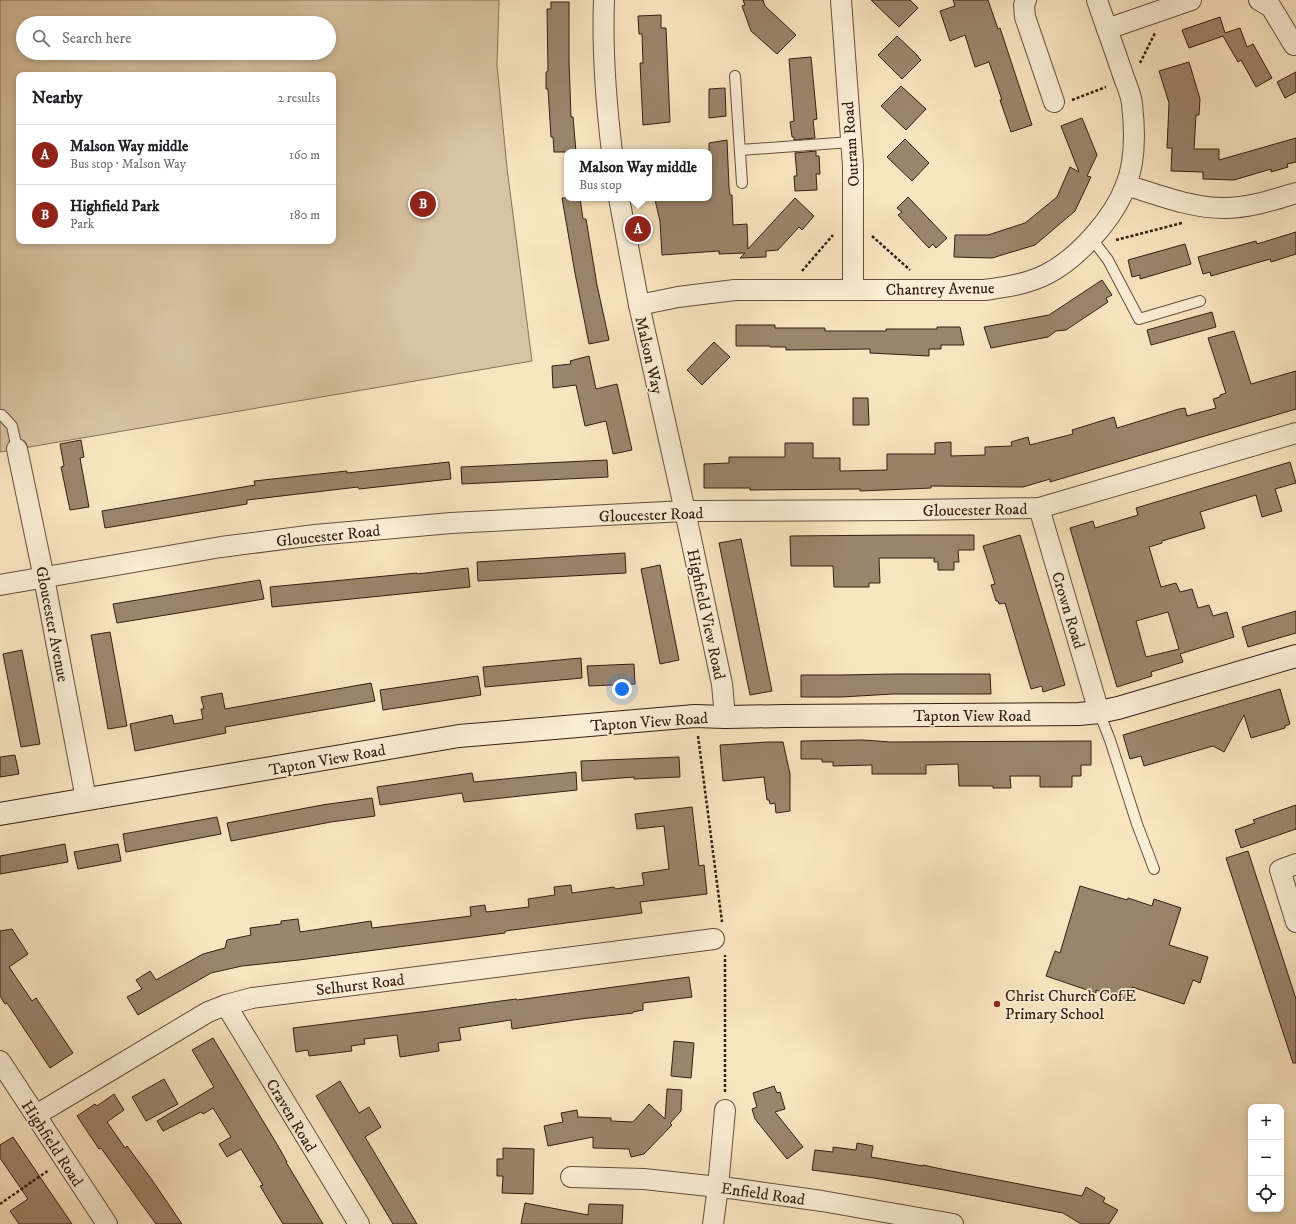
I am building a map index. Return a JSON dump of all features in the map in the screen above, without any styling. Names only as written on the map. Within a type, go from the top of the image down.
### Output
[{"type":"street","points":[[604,0],[604,67],[612,149]]},
{"type":"street","name":"Outram Road","points":[[840,0],[853,166],[853,289]]},
{"type":"street","points":[[1026,0],[1024,5],[1024,17],[1054,102]]},
{"type":"street","name":"Chantrey Avenue","points":[[639,305],[678,297],[735,290],[985,290],[1017,285],[1046,274],[1070,258],[1092,239],[1111,214],[1126,185],[1132,163],[1134,141],[1132,102],[1097,0]]},
{"type":"street","points":[[1107,29],[1191,0]]},
{"type":"street","points":[[1259,0],[1271,7],[1294,45]]},
{"type":"street","points":[[1126,185],[1190,204],[1224,208],[1259,204],[1296,193]]},
{"type":"street","name":"Malson Way","points":[[620,201],[639,305],[685,511]]},
{"type":"street","name":"Gloucester Road","points":[[0,585],[221,547],[315,535],[451,523],[685,511],[1039,508],[1296,433]]},
{"type":"street","name":"Gloucester Avenue","points":[[17,449],[44,578],[86,799]]},
{"type":"street","name":"Crown Road","points":[[1039,508],[1099,712]]},
{"type":"street","name":"Highfield View Road","points":[[685,511],[722,684],[725,717]]},
{"type":"street","name":"Tapton View Road","points":[[0,814],[459,736],[695,716],[1079,714],[1099,712],[1118,708],[1296,656]]},
{"type":"street","points":[[1296,864],[1280,870],[1296,922]]},
{"type":"street","name":"Selhurst Road","points":[[36,1115],[208,1012],[226,1005],[252,998],[719,940]]},
{"type":"street","name":"Craven Road","points":[[226,1005],[359,1224]]},
{"type":"street","name":"Highfield Road","points":[[0,1061],[107,1224]]},
{"type":"street","points":[[713,1224],[718,1187],[724,1110]]},
{"type":"street","name":"Enfield Road","points":[[571,1177],[644,1179],[718,1187],[822,1201],[953,1224]]},
{"type":"lane","points":[[735,76],[742,183]]},
{"type":"lane","points":[[740,150],[851,142]]},
{"type":"lane","points":[[1092,239],[1108,260],[1138,319],[1200,301]]},
{"type":"lane","points":[[0,415],[2,415],[12,426],[17,449]]},
{"type":"lane","points":[[1099,712],[1154,869]]},
{"type":"path","points":[[786,289],[854,214],[910,270]]},
{"type":"path","points":[[1092,239],[1118,240],[1190,221]]},
{"type":"path","points":[[695,716],[719,940],[724,1110]]},
{"type":"path","points":[[0,1204],[64,1160]]},
{"type":"shaded area","points":[[0,0],[499,0],[497,65],[507,168],[532,361],[0,452]]},
{"type":"building","points":[[743,0],[763,0],[765,6],[796,35],[777,54],[751,31],[742,6],[745,5]]},
{"type":"building","points":[[871,0],[910,0],[918,8],[899,27]]},
{"type":"building","points":[[953,0],[988,0],[998,29],[1000,28],[1032,125],[1011,132],[989,62],[975,67],[965,35],[950,41],[940,11],[955,6]]},
{"type":"building","points":[[551,2],[569,2],[571,117],[573,117],[576,149],[564,149],[564,152],[554,152],[553,137],[551,137],[548,89],[546,89],[546,72],[548,71],[547,9],[551,9]]},
{"type":"building","points":[[661,15],[661,28],[666,28],[670,122],[643,125],[640,63],[643,63],[642,34],[639,34],[638,16]]},
{"type":"building","points":[[1220,17],[1225,33],[1240,28],[1247,47],[1253,44],[1272,78],[1256,87],[1241,60],[1238,62],[1223,36],[1189,48],[1182,30]]},
{"type":"building","points":[[897,36],[921,60],[902,79],[878,55]]},
{"type":"building","points":[[811,57],[817,119],[813,120],[815,138],[794,140],[794,137],[792,137],[790,122],[794,121],[789,59]]},
{"type":"building","points":[[1189,62],[1200,99],[1199,115],[1196,115],[1194,149],[1219,149],[1219,160],[1296,138],[1296,162],[1287,164],[1288,167],[1271,172],[1271,169],[1234,180],[1203,179],[1203,172],[1171,171],[1172,148],[1167,148],[1169,103],[1159,71]]},
{"type":"building","points":[[1296,72],[1296,92],[1285,98],[1277,82]]},
{"type":"building","points":[[901,86],[926,109],[906,130],[881,106]]},
{"type":"building","points":[[725,88],[726,116],[709,118],[709,89]]},
{"type":"building","points":[[1082,118],[1097,155],[1087,176],[1091,177],[1075,211],[1035,245],[992,258],[954,257],[955,235],[988,235],[1025,223],[1057,197],[1070,167],[1079,172],[1061,126]]},
{"type":"building","points":[[905,139],[929,163],[912,181],[887,157]]},
{"type":"building","points":[[727,140],[729,187],[730,195],[732,195],[733,225],[747,224],[748,249],[795,198],[814,216],[802,230],[799,227],[778,250],[766,251],[766,257],[740,258],[745,253],[719,254],[719,251],[662,255],[660,221],[655,201],[712,201],[712,149],[709,149],[709,143]]},
{"type":"building","points":[[816,151],[816,156],[819,156],[820,174],[816,174],[817,190],[795,191],[794,176],[797,176],[795,153]]},
{"type":"building","points":[[908,197],[947,238],[936,248],[933,244],[929,248],[898,215],[902,212],[897,208]]},
{"type":"building","points":[[562,198],[564,198],[564,201],[580,201],[583,219],[586,219],[597,285],[609,340],[589,344]]},
{"type":"building","points":[[1296,232],[1296,254],[1271,262],[1270,259],[1211,276],[1210,272],[1203,274],[1198,257],[1256,241],[1257,244]]},
{"type":"building","points":[[1185,244],[1191,264],[1140,279],[1140,275],[1132,277],[1128,260]]},
{"type":"building","points":[[1102,280],[1112,295],[1106,298],[1108,302],[1066,330],[1056,331],[1048,337],[991,348],[984,327],[1049,315]]},
{"type":"building","points":[[1212,312],[1216,327],[1151,345],[1147,330]]},
{"type":"building","points":[[736,325],[775,325],[775,328],[825,328],[825,331],[886,331],[886,329],[937,329],[937,327],[960,327],[964,345],[941,345],[941,349],[929,349],[929,356],[870,353],[870,349],[786,350],[786,347],[736,346]]},
{"type":"building","points":[[1234,331],[1251,384],[1296,371],[1296,409],[1050,482],[1050,479],[1023,487],[931,486],[931,488],[860,491],[860,489],[750,490],[750,488],[704,488],[704,464],[729,463],[729,457],[785,457],[785,443],[813,443],[813,458],[840,458],[840,471],[887,470],[887,454],[935,454],[935,443],[951,442],[951,456],[985,455],[985,447],[1012,446],[1011,442],[1028,437],[1030,445],[1073,434],[1072,430],[1114,417],[1117,428],[1179,409],[1185,408],[1187,416],[1216,408],[1213,399],[1226,393],[1208,338]]},
{"type":"building","points":[[714,342],[730,357],[702,385],[687,370]]},
{"type":"building","points":[[589,356],[596,389],[617,384],[632,450],[613,454],[606,421],[585,426],[576,385],[553,388],[552,366],[571,364],[570,361]]},
{"type":"building","points":[[853,398],[868,398],[869,425],[853,425]]},
{"type":"building","points":[[81,440],[84,457],[80,458],[89,507],[70,510],[61,467],[64,466],[60,444]]},
{"type":"building","points":[[607,460],[608,477],[462,484],[461,467]]},
{"type":"building","points":[[449,462],[451,479],[359,489],[358,487],[247,500],[247,504],[105,528],[102,511],[255,485],[254,481]]},
{"type":"building","points":[[1290,462],[1296,483],[1275,489],[1282,511],[1262,517],[1256,495],[1200,512],[1205,528],[1162,541],[1162,543],[1149,547],[1161,587],[1176,583],[1180,592],[1192,589],[1198,608],[1209,605],[1213,616],[1227,612],[1234,637],[1180,654],[1183,662],[1151,672],[1152,676],[1117,687],[1070,528],[1093,521],[1095,528],[1138,515],[1136,508]],"holes":[[[1168,612],[1179,649],[1146,657],[1136,621]]]},
{"type":"building","points":[[974,535],[974,550],[958,550],[959,562],[954,562],[954,570],[938,570],[938,562],[934,562],[934,558],[879,558],[880,583],[869,583],[869,587],[834,587],[833,566],[791,566],[790,536]]},
{"type":"building","points":[[1020,535],[1065,685],[1043,692],[1042,686],[1031,689],[1005,603],[999,604],[998,601],[996,601],[991,585],[995,584],[983,546]]},
{"type":"building","points":[[741,539],[772,691],[750,695],[719,543]]},
{"type":"building","points":[[625,553],[626,573],[478,581],[477,562]]},
{"type":"building","points":[[660,565],[679,660],[660,664],[641,569]]},
{"type":"building","points":[[468,568],[470,587],[272,607],[270,587]]},
{"type":"building","points":[[260,580],[264,599],[117,623],[113,604]]},
{"type":"building","points":[[1296,611],[1296,633],[1248,647],[1242,627]]},
{"type":"building","points":[[110,632],[127,726],[108,729],[91,635]]},
{"type":"building","points":[[22,650],[40,744],[21,747],[3,654]]},
{"type":"building","points":[[581,658],[582,678],[485,687],[483,667]]},
{"type":"building","points":[[634,664],[635,684],[589,686],[587,666]]},
{"type":"building","points":[[990,674],[991,694],[893,694],[841,697],[801,697],[801,675]]},
{"type":"building","points":[[478,676],[481,695],[383,710],[380,690]]},
{"type":"building","points":[[371,683],[375,701],[225,727],[226,733],[135,751],[130,724],[172,715],[174,724],[203,719],[201,709],[204,709],[201,697],[222,693],[225,709]]},
{"type":"building","points":[[1280,689],[1290,724],[1285,726],[1285,728],[1251,738],[1244,715],[1224,752],[1213,746],[1144,766],[1141,756],[1130,759],[1123,735]]},
{"type":"building","points":[[863,740],[890,742],[1091,741],[1091,765],[1081,765],[1081,776],[1072,776],[1072,787],[1040,787],[1040,776],[1010,776],[1011,788],[993,788],[993,786],[959,786],[958,764],[926,765],[926,774],[872,774],[872,765],[833,766],[833,762],[822,762],[822,759],[801,759],[801,741]]},
{"type":"building","points":[[783,742],[790,774],[790,811],[776,813],[775,803],[770,804],[769,800],[767,800],[764,777],[723,781],[720,745]]},
{"type":"building","points":[[15,755],[19,774],[0,777],[0,757]]},
{"type":"building","points":[[679,757],[680,777],[634,779],[634,777],[582,781],[581,761]]},
{"type":"building","points":[[576,772],[577,790],[464,802],[462,793],[380,805],[377,787],[472,773],[474,782]]},
{"type":"building","points":[[372,798],[375,816],[331,822],[231,841],[227,823],[322,805]]},
{"type":"building","points":[[1296,805],[1296,829],[1241,848],[1235,830],[1255,823],[1253,820]]},
{"type":"building","points":[[692,807],[699,866],[704,865],[707,894],[640,902],[642,913],[505,931],[505,933],[242,966],[211,973],[138,1015],[127,997],[142,989],[136,980],[150,971],[156,980],[203,954],[225,948],[227,940],[251,935],[250,928],[281,924],[281,921],[298,919],[300,932],[371,921],[372,928],[471,916],[470,907],[485,905],[486,912],[529,907],[528,899],[555,895],[554,887],[571,885],[572,893],[614,887],[615,889],[644,885],[642,873],[669,869],[664,826],[637,829],[635,814]]},
{"type":"building","points":[[217,817],[221,834],[126,852],[123,834]]},
{"type":"building","points":[[65,844],[68,862],[0,874],[0,856]]},
{"type":"building","points":[[118,844],[121,861],[78,869],[74,852]]},
{"type":"building","points":[[1248,851],[1296,999],[1296,1063],[1293,1063],[1226,858]]},
{"type":"building","points":[[1080,886],[1127,900],[1128,898],[1152,906],[1154,899],[1181,908],[1169,945],[1208,957],[1200,983],[1193,980],[1184,1004],[1132,987],[1128,1001],[1096,990],[1096,993],[1046,976],[1055,951],[1060,953]]},
{"type":"building","points":[[12,929],[28,954],[9,967],[32,1001],[36,998],[73,1053],[50,1068],[7,1003],[5,1004],[0,996],[0,931]]},
{"type":"building","points":[[689,977],[692,997],[643,1003],[643,1010],[633,1013],[512,1029],[511,1020],[459,1028],[461,1040],[438,1043],[439,1051],[400,1057],[397,1035],[364,1039],[365,1044],[351,1046],[352,1051],[309,1056],[308,1050],[296,1052],[293,1028]]},
{"type":"building","points":[[213,1038],[323,1224],[283,1224],[260,1186],[263,1185],[241,1149],[227,1157],[219,1144],[231,1137],[213,1108],[203,1114],[201,1112],[163,1131],[157,1121],[214,1087],[192,1050]]},
{"type":"building","points":[[674,1041],[694,1043],[691,1078],[671,1076]]},
{"type":"building","points":[[164,1079],[178,1104],[146,1121],[132,1097]]},
{"type":"building","points":[[340,1081],[359,1113],[369,1107],[381,1127],[365,1137],[417,1224],[393,1224],[316,1096]]},
{"type":"building","points":[[774,1086],[777,1093],[780,1092],[785,1109],[775,1112],[803,1147],[787,1159],[755,1119],[752,1109],[757,1107],[753,1093]]},
{"type":"building","points":[[667,1089],[682,1090],[681,1111],[670,1123],[672,1125],[644,1154],[631,1157],[629,1149],[593,1148],[593,1137],[548,1146],[544,1126],[563,1122],[561,1113],[577,1110],[578,1117],[611,1118],[611,1121],[633,1122],[649,1104],[665,1119]]},
{"type":"building","points":[[114,1094],[124,1110],[107,1122],[125,1148],[127,1146],[152,1180],[182,1224],[156,1224],[101,1148],[99,1149],[77,1116],[95,1104],[97,1106]]},
{"type":"building","points":[[13,1137],[72,1224],[19,1224],[10,1211],[28,1199],[0,1158],[0,1145]]},
{"type":"building","points":[[857,1143],[873,1146],[871,1157],[923,1165],[1082,1196],[1086,1187],[1105,1198],[1103,1202],[1118,1210],[1109,1224],[1081,1224],[1063,1213],[874,1178],[812,1170],[815,1150],[833,1152],[833,1147],[856,1150]]},
{"type":"building","points":[[503,1148],[534,1149],[533,1194],[502,1193],[503,1176],[497,1176],[497,1159],[503,1159]]},
{"type":"building","points":[[525,1203],[588,1215],[589,1204],[623,1205],[622,1224],[521,1224]]},
{"type":"place","name":"Highfield Park","points":[[423,204]]},
{"type":"place","name":"Malson Way middle","points":[[638,229]]},
{"type":"place","name":"Christ Church CofE Primary School","points":[[997,1004]]}]
